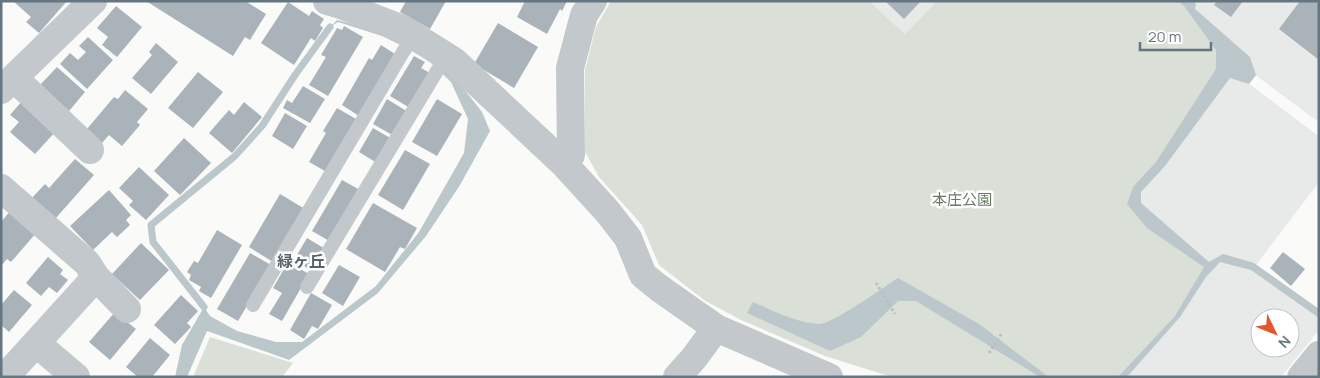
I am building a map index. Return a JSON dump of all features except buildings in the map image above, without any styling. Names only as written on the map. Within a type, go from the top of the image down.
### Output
[{"type":"street","points":[[90,150],[8,84],[93,1]]},
{"type":"street","points":[[564,164],[572,155],[570,68],[584,16],[593,1]]},
{"type":"street","points":[[335,2],[403,29],[408,44],[440,66],[454,61],[564,164],[607,211],[628,238],[643,275],[659,288],[716,328],[829,377]]},
{"type":"street","points":[[1,188],[87,263],[96,277],[127,309]]},
{"type":"street","points":[[5,377],[96,277]]},
{"type":"street","points":[[677,377],[716,328]]},
{"type":"street","points":[[36,343],[76,377]]},
{"type":"street","points":[[1301,377],[1319,355]]},
{"type":"lane","points":[[253,305],[408,44]]},
{"type":"lane","points":[[307,287],[440,66]]},
{"type":"path","points":[[876,283],[895,314]]},
{"type":"path","points":[[989,353],[1002,334]]},
{"type":"shaded area","points":[[869,1],[937,1],[905,34]]},
{"type":"shaded area","points":[[1178,1],[1193,1],[1196,4],[1195,9],[1250,57],[1256,75],[1319,122],[1319,137],[1249,84],[1230,78],[1165,166],[1141,192],[1141,203],[1209,262],[1223,254],[1254,263],[1319,309],[1319,318],[1251,270],[1220,262],[1206,277],[1180,317],[1127,377],[1118,377],[1175,316],[1204,267],[1147,228],[1127,204],[1133,187],[1156,162],[1216,69],[1216,50],[1184,6]]},
{"type":"shaded area","points":[[1185,1],[1319,1],[1319,182],[1253,269],[1319,314],[1319,330],[1300,354],[1300,308],[1250,308],[1250,358],[1296,358],[1281,377],[1120,377],[1138,203]]},
{"type":"shaded area","points":[[337,20],[383,32],[426,54],[453,75],[482,112],[490,131],[460,185],[426,236],[378,293],[289,360],[207,331],[187,377],[175,377],[182,345],[204,307],[210,316],[237,331],[276,342],[302,342],[376,286],[419,232],[464,153],[468,119],[451,82],[425,57],[382,36],[338,22],[330,27]]},
{"type":"shaded area","points":[[898,278],[979,324],[1050,377],[1040,377],[916,301],[898,301],[861,337],[830,351],[747,313],[753,302],[802,321],[819,324],[825,323],[846,312]]},
{"type":"green space","name":"本庄公園","points":[[611,1],[869,1],[905,34],[937,1],[1185,1],[1231,64],[1140,190],[1138,203],[1208,265],[1177,314],[1120,377],[892,377],[825,356],[741,320],[704,300],[659,265],[642,225],[599,177],[585,152],[585,70],[596,27]]},
{"type":"green space","points":[[210,337],[293,363],[282,377],[193,377]]},
{"type":"pier","points":[[1256,75],[1319,122],[1319,137],[1249,84]]},
{"type":"waterway","points":[[204,307],[153,242],[151,225],[235,156],[262,126],[295,75],[330,27]]},
{"type":"district","name":"緑ヶ丘","points":[[301,261]]}]
